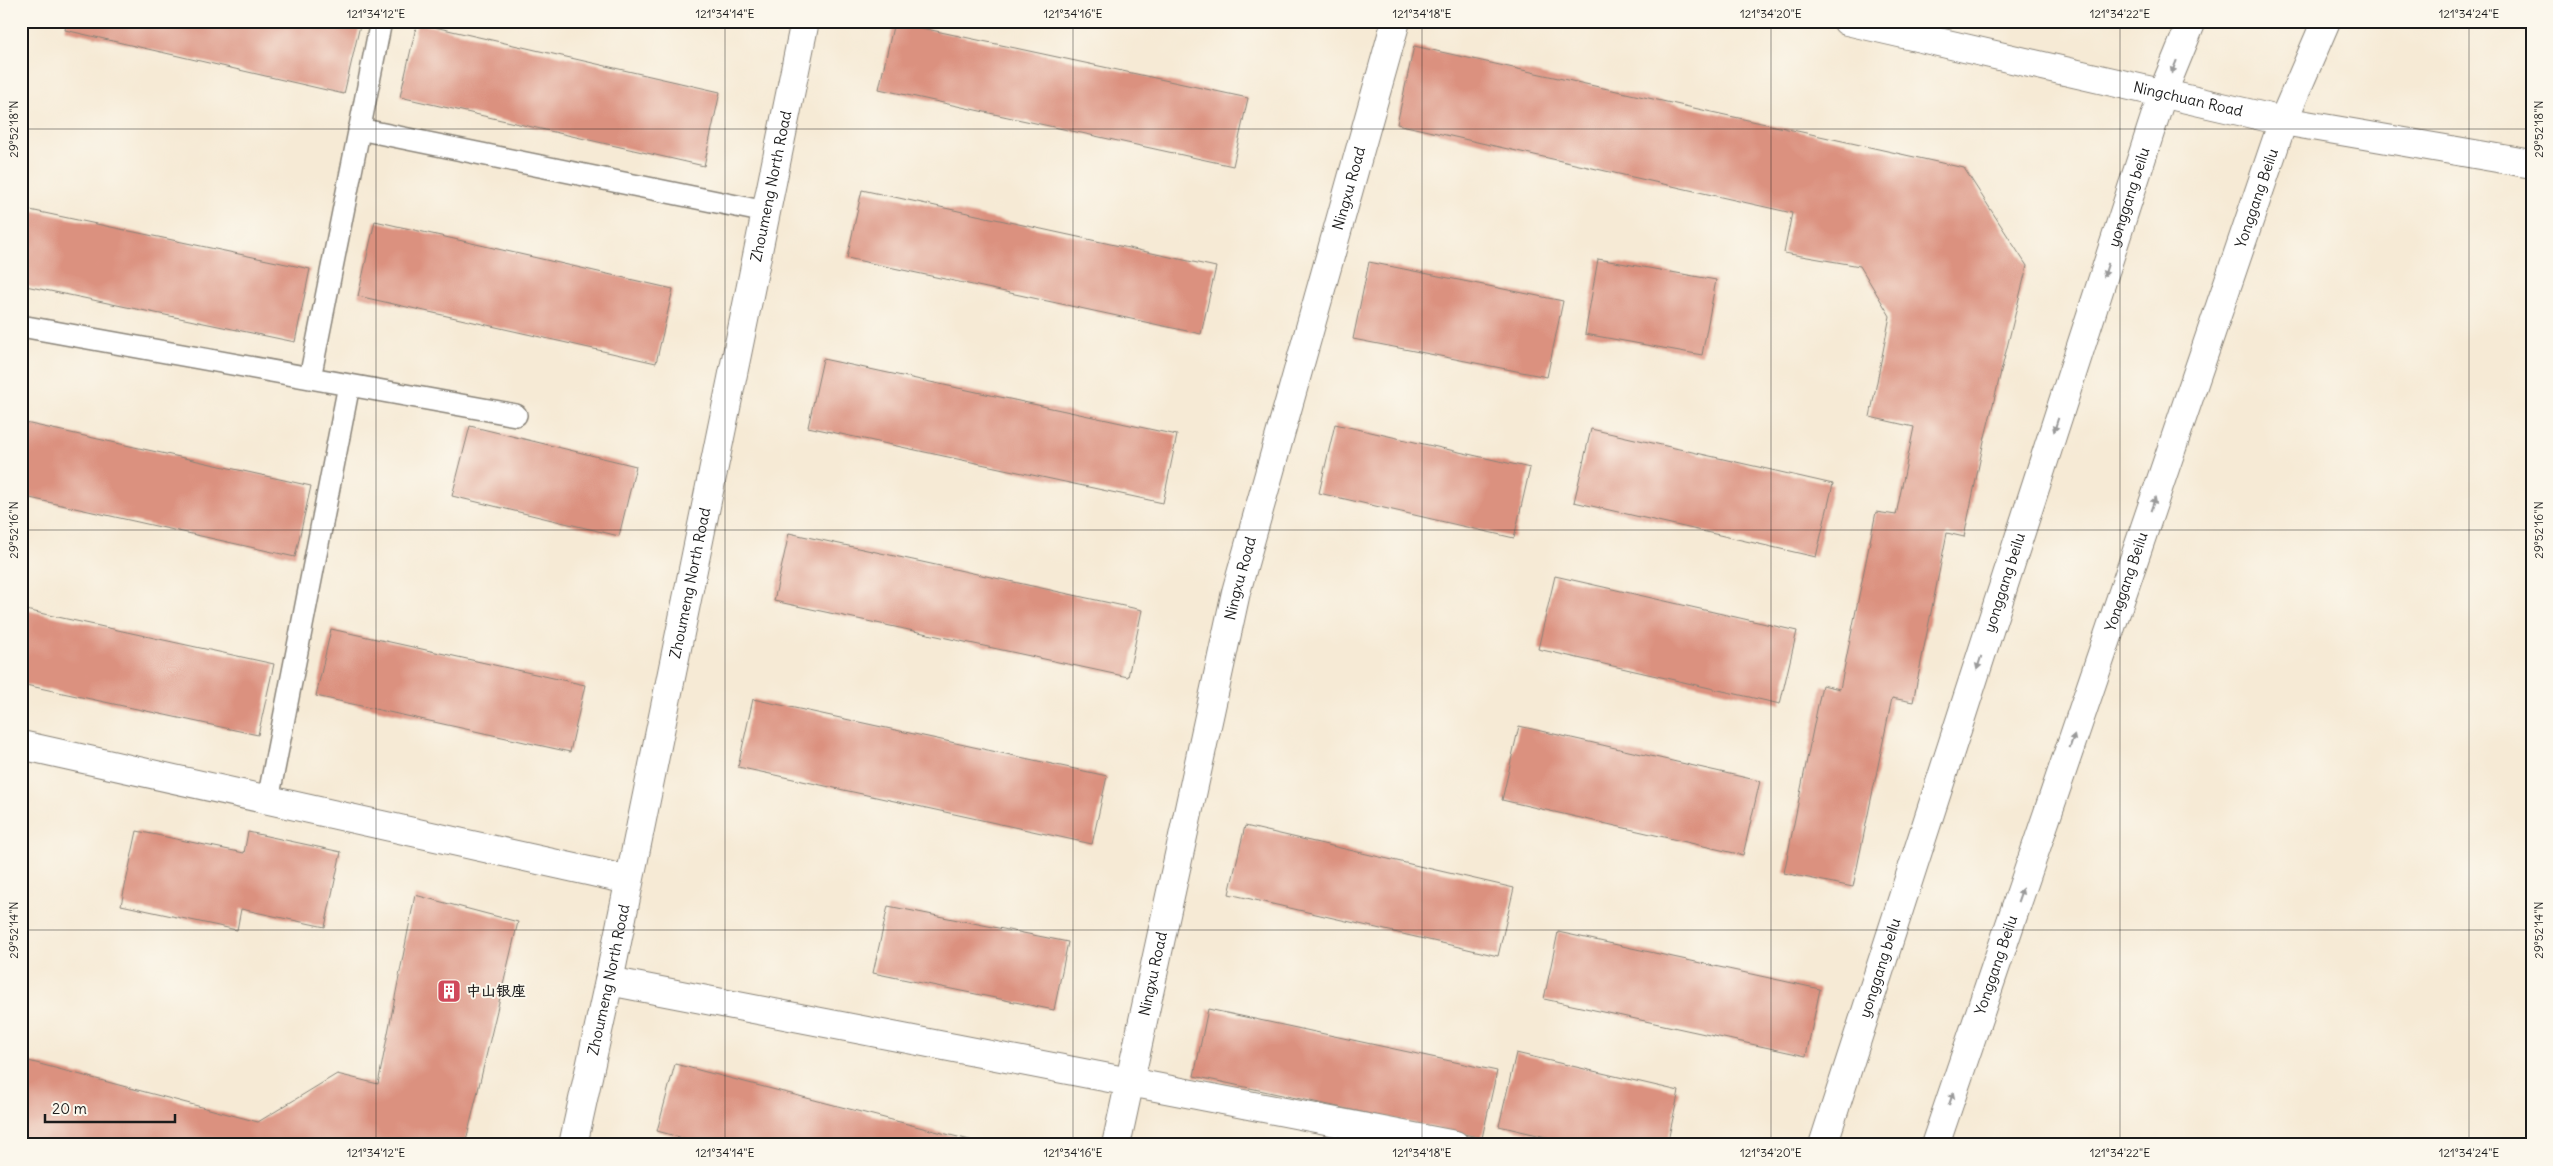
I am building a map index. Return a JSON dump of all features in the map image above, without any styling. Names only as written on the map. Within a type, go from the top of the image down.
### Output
[{"type":"street","name":"Zhoumeng North Road","points":[[573,1145],[630,880],[805,21]]},
{"type":"street","name":"Ningxu Road","points":[[1116,1145],[1236,592],[1396,21]]},
{"type":"street","name":"Ningchuan Road","points":[[1847,21],[2164,92],[2283,121],[2532,164]]},
{"type":"street","name":"yonggang beilu","points":[[1823,1145],[2164,92],[2192,21]]},
{"type":"street","name":"Yonggang Beilu","points":[[1935,1145],[2283,121],[2326,21]]},
{"type":"street","points":[[21,745],[630,880]]},
{"type":"street","points":[[609,981],[1455,1145]]},
{"type":"lane","points":[[310,378],[381,21]]},
{"type":"lane","points":[[359,129],[766,212]]},
{"type":"lane","points":[[21,326],[516,415]]},
{"type":"lane","points":[[268,800],[349,385]]},
{"type":"building","points":[[67,21],[361,21],[344,94],[65,30]]},
{"type":"building","points":[[894,22],[1248,98],[1233,166],[879,89]]},
{"type":"building","points":[[417,23],[720,92],[704,166],[400,97]]},
{"type":"building","points":[[1414,46],[1964,168],[2027,266],[1984,441],[1964,537],[1947,533],[1913,702],[1892,698],[1853,887],[1784,873],[1822,685],[1840,689],[1876,512],[1896,515],[1914,427],[1870,417],[1890,316],[1860,266],[1784,253],[1792,213],[1397,124]]},
{"type":"building","points":[[862,190],[1216,267],[1201,334],[847,258]]},
{"type":"building","points":[[30,210],[310,269],[295,342],[21,285],[21,250]]},
{"type":"building","points":[[375,221],[673,289],[656,363],[358,296]]},
{"type":"building","points":[[1598,259],[1716,280],[1702,355],[1585,334]]},
{"type":"building","points":[[1369,262],[1563,301],[1547,377],[1353,339]]},
{"type":"building","points":[[823,359],[1177,435],[1163,503],[808,427]]},
{"type":"building","points":[[21,422],[311,486],[295,557],[21,496]]},
{"type":"building","points":[[1335,424],[1530,468],[1514,538],[1319,493]]},
{"type":"building","points":[[470,426],[636,466],[619,536],[452,496]]},
{"type":"building","points":[[1591,429],[1833,484],[1816,557],[1574,502]]},
{"type":"building","points":[[789,533],[1142,610],[1128,677],[774,601]]},
{"type":"building","points":[[1555,576],[1797,631],[1780,704],[1538,649]]},
{"type":"building","points":[[21,609],[274,664],[258,735],[21,684]]},
{"type":"building","points":[[331,629],[585,685],[570,752],[316,696]]},
{"type":"building","points":[[753,699],[1107,776],[1092,844],[738,767]]},
{"type":"building","points":[[1519,726],[1760,781],[1743,855],[1502,800]]},
{"type":"building","points":[[1245,826],[1514,888],[1498,956],[1229,894]]},
{"type":"building","points":[[137,831],[244,853],[248,832],[341,852],[325,927],[241,909],[237,930],[121,905]]},
{"type":"building","name":"中山银座","points":[[415,895],[518,922],[465,1145],[21,1145],[21,1059],[258,1122],[337,1074],[378,1084]]},
{"type":"building","points":[[888,906],[1068,942],[1054,1010],[873,973]]},
{"type":"building","points":[[1558,932],[1820,989],[1806,1056],[1544,999]]},
{"type":"building","points":[[1208,1009],[1497,1071],[1482,1138],[1194,1076]]},
{"type":"building","points":[[1516,1053],[1679,1091],[1667,1145],[1580,1145],[1499,1126]]},
{"type":"building","points":[[675,1064],[985,1145],[709,1145],[657,1131]]},
{"type":"place","name":"中山银座","points":[[449,991]]}]
